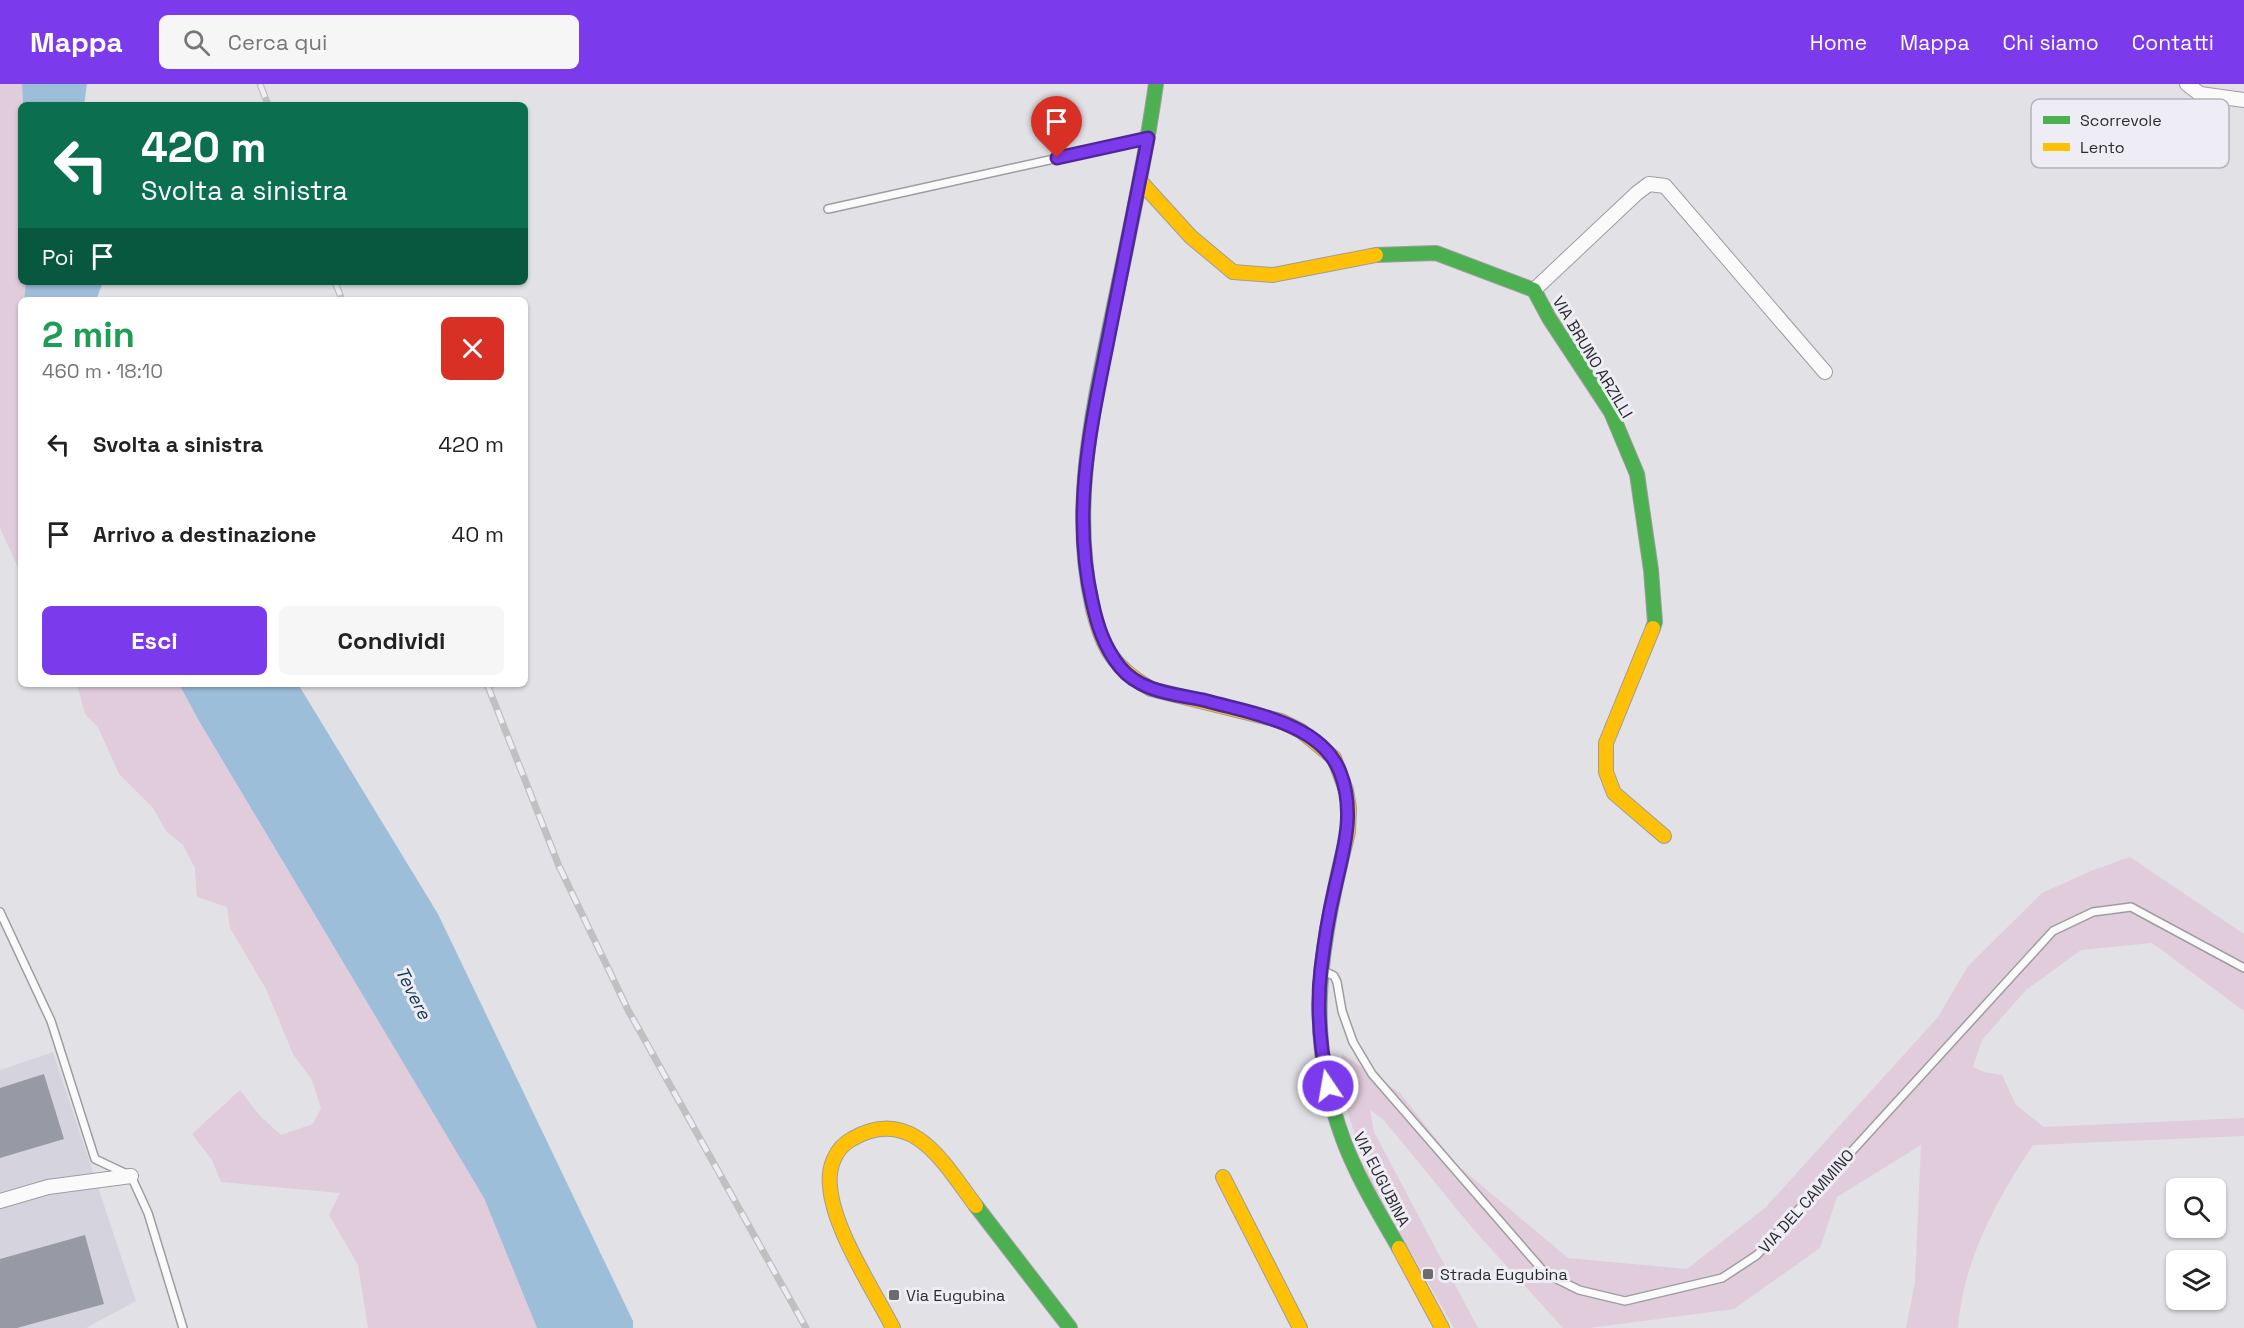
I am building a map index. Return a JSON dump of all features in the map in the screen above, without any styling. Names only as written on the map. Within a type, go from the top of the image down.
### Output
[{"type":"street","name":"VIA EUGUBINA","points":[[1156,84],[1140,181],[1088,441],[1082,501],[1082,542],[1088,586],[1099,633],[1121,669],[1134,679],[1151,689],[1281,721],[1301,731],[1334,758],[1346,790],[1349,808],[1348,832],[1333,897],[1321,970],[1318,1002],[1319,1043],[1333,1107],[1343,1139],[1362,1181],[1442,1328]]},
{"type":"street","points":[[2187,84],[2200,94],[2244,100]]},
{"type":"street","name":"VIA BRUNO ARZILLI","points":[[1140,181],[1191,237],[1233,272],[1274,275],[1386,253],[1436,253],[1534,290],[1549,318],[1611,412],[1637,474],[1651,570],[1655,622],[1605,743],[1606,772],[1614,793],[1664,836]]},
{"type":"street","name":"VIA BRUNO ARZILLI","points":[[1534,290],[1649,184],[1665,186],[1825,372]]},
{"type":"street","points":[[893,1328],[841,1226],[829,1189],[832,1160],[842,1147],[853,1138],[877,1128],[894,1130],[923,1141],[939,1158],[1070,1328]]},
{"type":"street","points":[[0,1201],[48,1186],[131,1176]]},
{"type":"street","points":[[1223,1177],[1300,1328]]},
{"type":"lane","points":[[828,209],[1148,138]]},
{"type":"lane","name":"VIA DEL CAMMINO","points":[[1321,970],[1334,976],[1337,982],[1342,1011],[1353,1042],[1372,1074],[1545,1273],[1579,1290],[1625,1301],[1722,1278],[1757,1256],[2053,931],[2093,912],[2131,907],[2244,968]]},
{"type":"lane","points":[[0,912],[51,1021],[95,1159],[131,1176],[148,1213],[183,1328]]},
{"type":"shaded area","points":[[0,84],[22,84],[23,102],[18,102],[18,285],[26,285],[24,297],[18,297],[18,567],[0,528]]},
{"type":"shaded area","points":[[78,687],[181,687],[484,1198],[537,1328],[368,1328],[358,1265],[329,1215],[340,1193],[221,1182],[212,1160],[192,1134],[240,1090],[260,1116],[281,1135],[313,1124],[321,1108],[312,1080],[293,1054],[266,989],[230,928],[227,907],[197,897],[195,868],[183,845],[166,831],[153,808],[119,774],[98,727],[85,714]]},
{"type":"shaded area","points":[[2130,857],[2244,934],[2244,1011],[2152,943],[2081,950],[2026,990],[1982,1040],[1973,1067],[1984,1072],[2002,1075],[2016,1105],[2044,1127],[2244,1118],[2244,1136],[2033,1145],[1994,1210],[1974,1255],[1961,1303],[1958,1328],[1906,1328],[1915,1282],[1921,1145],[1837,1197],[1820,1248],[1734,1309],[1589,1328],[1563,1328],[1474,1230],[1383,1119],[1370,1110],[1374,1132],[1478,1328],[1454,1328],[1368,1177],[1337,1077],[1342,1054],[1400,1093],[1456,1164],[1568,1258],[1687,1269],[1765,1208],[1938,1017],[1968,966],[2042,893],[2091,871]]},
{"type":"shaded area","points":[[53,1052],[136,1301],[86,1328],[0,1328],[0,1070]]},
{"type":"water","points":[[22,84],[87,84],[84,102],[23,102]]},
{"type":"water","points":[[26,285],[102,285],[97,297],[24,297]]},
{"type":"water","name":"Tevere","points":[[181,687],[300,687],[438,914],[633,1321],[633,1328],[537,1328],[484,1198]]},
{"type":"building","points":[[44,1074],[64,1139],[0,1158],[0,1088]]},
{"type":"building","points":[[85,1235],[104,1304],[17,1328],[0,1328],[0,1259]]},
{"type":"railway","points":[[260,84],[267,102]]},
{"type":"railway","points":[[336,285],[341,297]]},
{"type":"railway","points":[[488,687],[559,866],[628,1010],[806,1328]]},
{"type":"traffic: fast","points":[[1093,609],[1086,572],[1083,535],[1086,462],[1097,389],[1156,84]]},
{"type":"traffic: fast","points":[[1376,255],[1436,253],[1534,290],[1549,318],[1611,412],[1637,474],[1651,570],[1655,622],[1653,628]]},
{"type":"traffic: fast","points":[[1340,865],[1322,969],[1320,1036],[1324,1069],[1343,1139],[1369,1195],[1399,1248]]},
{"type":"traffic: fast","points":[[976,1206],[1070,1328]]},
{"type":"traffic: slow","points":[[1140,181],[1191,237],[1233,272],[1273,275],[1376,255]]},
{"type":"traffic: slow","points":[[1093,609],[1106,647],[1119,665],[1138,681],[1151,689],[1281,721],[1301,731],[1334,758],[1346,790],[1349,808],[1348,832],[1340,865]]},
{"type":"traffic: slow","points":[[1653,628],[1606,743],[1606,772],[1614,793],[1664,836]]},
{"type":"traffic: slow","points":[[893,1328],[855,1259],[838,1221],[830,1186],[832,1166],[837,1153],[852,1139],[874,1130],[893,1129],[910,1134],[925,1144],[939,1158],[976,1206]]},
{"type":"traffic: slow","points":[[1223,1177],[1300,1328]]},
{"type":"traffic: slow","points":[[1399,1248],[1442,1328]]},
{"type":"place","name":"Strada Eugubina","points":[[1428,1274]]},
{"type":"place","name":"Via Eugubina","points":[[894,1295]]},
{"type":"route","points":[[1057,158],[1148,138],[1088,441],[1082,501],[1082,542],[1088,586],[1099,633],[1121,669],[1151,689],[1281,721],[1301,731],[1334,758],[1346,790],[1349,808],[1348,832],[1333,897],[1318,1002],[1319,1043],[1328,1086]]}]
